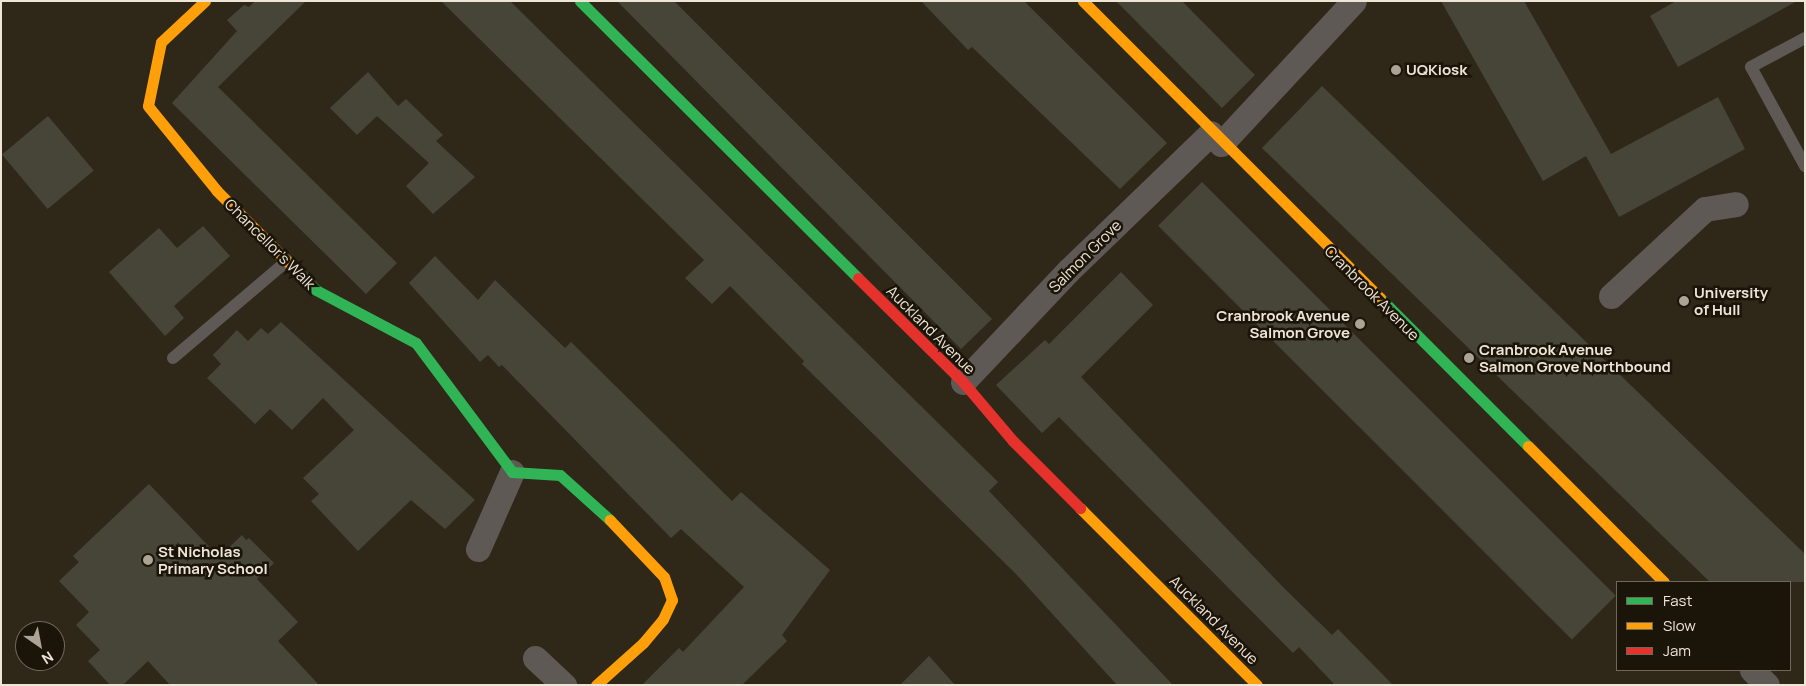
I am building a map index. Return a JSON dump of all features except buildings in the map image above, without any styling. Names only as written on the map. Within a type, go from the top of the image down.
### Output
[{"type":"street","name":"Chancellor's Walk","points":[[205,1],[160,42],[148,106],[217,191],[316,290],[416,344],[512,472]]},
{"type":"street","name":"Auckland Avenue","points":[[580,1],[963,382],[1013,440],[1256,685]]},
{"type":"street","name":"Cranbrook Avenue","points":[[1082,1],[1216,138],[1663,581]]},
{"type":"street","name":"Salmon Grove","points":[[963,382],[1070,270],[1216,138],[1354,1]]},
{"type":"street","points":[[1611,296],[1705,209],[1736,204]]},
{"type":"street","points":[[478,549],[512,472],[560,475],[620,528],[664,577],[672,600],[663,619],[644,643],[596,685]]},
{"type":"street","points":[[536,658],[564,685]]},
{"type":"street","points":[[1753,671],[1767,685]]},
{"type":"lane","points":[[1805,38],[1751,67],[1805,166]]},
{"type":"lane","points":[[173,358],[287,262]]},
{"type":"traffic: fast","points":[[580,1],[858,278]]},
{"type":"traffic: fast","points":[[298,272],[316,290],[416,343],[512,472],[560,475],[610,520]]},
{"type":"traffic: fast","points":[[1380,298],[1528,446]]},
{"type":"traffic: slow","points":[[205,1],[161,42],[148,106],[217,191],[298,272]]},
{"type":"traffic: slow","points":[[1083,1],[1380,298]]},
{"type":"traffic: slow","points":[[1528,446],[1663,581]]},
{"type":"traffic: slow","points":[[1080,508],[1257,685]]},
{"type":"traffic: slow","points":[[596,685],[643,643],[663,619],[672,600],[664,577],[610,520]]},
{"type":"traffic: jam","points":[[858,278],[963,382],[1013,441],[1080,508]]},
{"type":"place","name":"UQKiosk","points":[[1396,70]]},
{"type":"place","name":"University of Hull","points":[[1684,301]]},
{"type":"place","name":"Cranbrook Avenue Salmon Grove","points":[[1360,324]]},
{"type":"place","name":"Cranbrook Avenue Salmon Grove Northbound","points":[[1469,358]]},
{"type":"place","name":"St Nicholas Primary School","points":[[148,560]]}]
